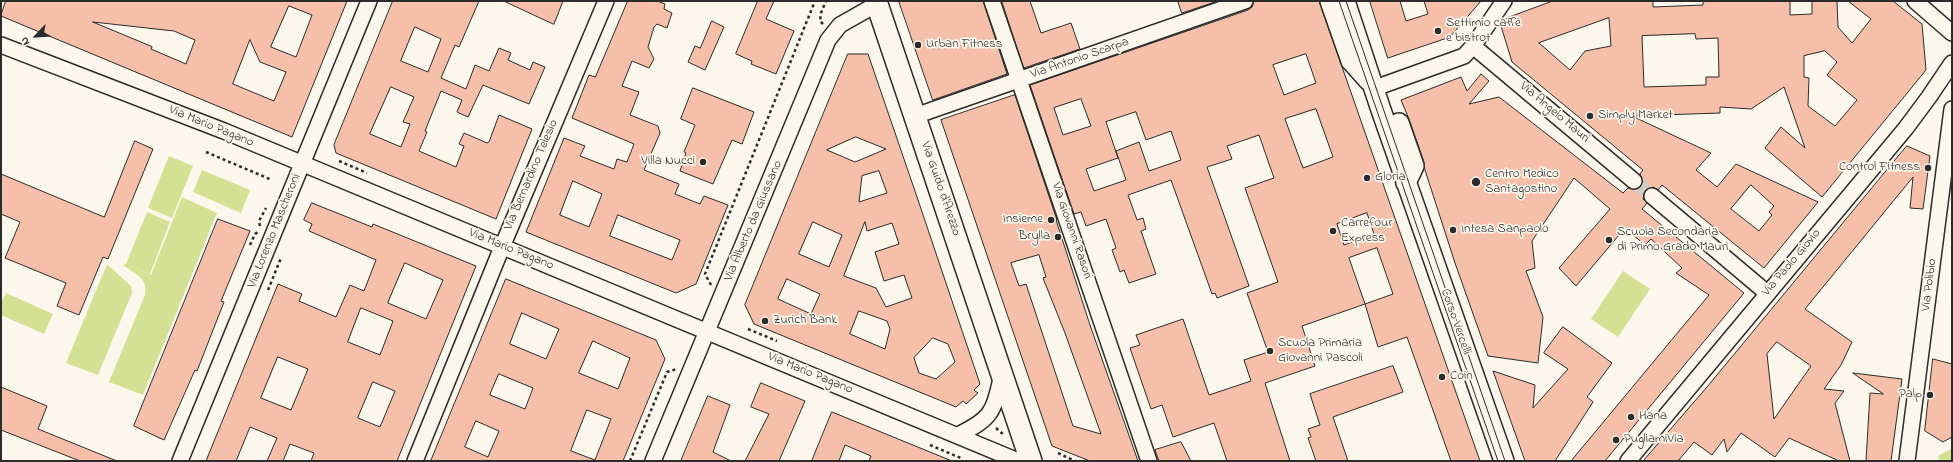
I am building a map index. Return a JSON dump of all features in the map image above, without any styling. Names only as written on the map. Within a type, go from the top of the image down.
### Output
[{"type":"main road","name":"Via Guido d'Arezzo","points":[[876,3],[1031,461]]},
{"type":"street","name":"Via Lorenzo Mascheroni","points":[[180,461],[369,1]]},
{"type":"street","name":"Via Bernardino Telesio","points":[[415,461],[502,247],[606,1]]},
{"type":"street","name":"Via Giovanni Rasori","points":[[992,1],[1149,461]]},
{"type":"street","name":"Via Antonio Scarpa","points":[[915,116],[1245,1]]},
{"type":"street","name":"Corso Vercelli","points":[[1330,1],[1351,61],[1375,88]]},
{"type":"street","name":"Corso Vercelli","points":[[1345,1],[1406,183],[1504,461]]},
{"type":"street","points":[[1375,88],[1464,56],[1473,46],[1504,1]]},
{"type":"street","points":[[1915,1],[1952,33]]},
{"type":"street","name":"Via Alberto da Giussano","points":[[653,461],[708,332],[828,40],[834,31],[876,3]]},
{"type":"street","name":"Via Mario Pagano","points":[[1,45],[224,131],[1018,461]]},
{"type":"street","name":"Via Angelo Mauri","points":[[1473,46],[1634,181]]},
{"type":"street","name":"Via Paolo Giovio","points":[[1628,461],[1929,97],[1952,63]]},
{"type":"street","points":[[1929,97],[1937,96],[1949,102],[1952,109]]},
{"type":"street","name":"Via Polibio","points":[[1907,461],[1952,109]]},
{"type":"street","points":[[1652,196],[1767,293]]},
{"type":"street","points":[[958,435],[986,419],[992,411],[1002,373]]},
{"type":"path","points":[[709,292],[712,286],[705,274],[815,1]]},
{"type":"path","points":[[826,1],[821,13],[820,21],[825,27],[834,31]]},
{"type":"path","points":[[206,152],[272,180]]},
{"type":"path","points":[[339,161],[367,173]]},
{"type":"path","points":[[250,245],[255,234],[257,233],[260,225],[259,221],[266,208]]},
{"type":"path","points":[[268,290],[281,258]]},
{"type":"path","points":[[748,329],[777,341]]},
{"type":"path","points":[[630,461],[667,372],[677,369],[680,363]]},
{"type":"path","points":[[991,424],[1005,435]]},
{"type":"path","points":[[930,445],[962,459]]},
{"type":"path","points":[[1058,453],[1075,461]]},
{"type":"green space","points":[[169,156],[193,166],[172,218],[148,208]]},
{"type":"green space","points":[[202,170],[250,190],[241,213],[193,192]]},
{"type":"green space","points":[[182,197],[217,213],[143,395],[109,382],[145,295],[145,284],[143,280],[123,265],[126,264],[147,212],[170,222],[150,274],[133,267],[151,275]]},
{"type":"green space","points":[[107,264],[131,286],[132,293],[98,375],[66,363]]},
{"type":"green space","points":[[1623,271],[1650,289],[1618,337],[1591,319]]},
{"type":"green space","points":[[6,293],[53,314],[44,334],[1,315],[1,304]]},
{"type":"green space","points":[[1952,448],[1952,461],[1940,461],[1938,456]]},
{"type":"building","points":[[6,1],[347,1],[292,137],[1,16]],"holes":[[[289,6],[312,15],[296,57],[271,47]],[[93,22],[174,31],[195,40],[186,64],[151,49],[152,47]],[[250,40],[260,62],[286,72],[274,101],[233,84]]]},
{"type":"building","points":[[393,1],[479,1],[459,47],[455,45],[441,78],[466,89],[475,65],[489,71],[499,48],[511,53],[508,60],[530,70],[533,62],[545,67],[529,104],[483,85],[468,117],[457,112],[462,100],[441,91],[425,131],[427,132],[419,151],[456,167],[464,146],[459,144],[464,133],[487,143],[489,142],[499,115],[532,129],[496,219],[336,153],[334,145]],"holes":[[[415,27],[441,39],[428,72],[401,61]],[[391,87],[414,97],[403,122],[410,124],[401,147],[370,134]]]},
{"type":"building","points":[[504,1],[563,1],[554,24]]},
{"type":"building","points":[[628,1],[657,1],[665,4],[664,9],[672,13],[667,28],[657,24],[654,27],[648,47],[654,59],[649,68],[632,61],[622,86],[639,92],[630,115],[658,126],[660,133],[644,170],[679,184],[675,194],[700,204],[704,196],[728,205],[696,284],[676,293],[526,232],[564,138],[585,146],[580,156],[614,169],[617,159],[627,162],[634,144],[572,118],[589,75],[595,77]],"holes":[[[573,181],[602,194],[589,227],[560,215]],[[618,215],[680,240],[672,260],[610,236]]]},
{"type":"building","points":[[758,1],[774,1],[766,19],[794,31],[776,74],[751,64],[752,61],[736,54]]},
{"type":"building","points":[[899,1],[983,1],[1007,74],[933,100]]},
{"type":"building","points":[[1002,1],[1030,1],[1041,33],[1071,23],[1080,49],[1024,68]]},
{"type":"building","points":[[1178,1],[1218,1],[1182,13]]},
{"type":"building","points":[[1254,1],[1319,1],[1480,461],[1451,461],[1407,337],[1378,347],[1365,304],[1302,326],[1315,366],[1265,383],[1290,461],[1227,461],[1214,423],[1173,437],[1162,405],[1151,409],[1130,348],[1140,345],[1136,335],[1183,319],[1209,395],[1251,381],[1244,360],[1268,352],[1247,293],[1278,282],[1245,188],[1274,178],[1259,135],[1227,146],[1232,159],[1207,167],[1249,286],[1217,298],[1215,293],[1212,294],[1171,180],[1128,195],[1137,220],[1143,218],[1146,229],[1141,231],[1156,274],[1129,283],[1124,270],[1120,272],[1112,250],[1116,248],[1106,219],[1086,226],[1081,212],[1074,214],[1030,85],[1248,10],[1252,7]],"holes":[[[1306,54],[1316,83],[1284,95],[1273,65]],[[1081,99],[1091,126],[1063,135],[1054,108]],[[1316,109],[1333,157],[1303,168],[1285,119]],[[1136,112],[1146,140],[1171,131],[1181,160],[1149,171],[1139,142],[1116,151],[1126,180],[1094,191],[1086,169],[1118,158],[1106,122]],[[1367,213],[1374,234],[1344,245],[1337,224]],[[1377,248],[1393,294],[1365,304],[1349,258]]]},
{"type":"building","points":[[1370,1],[1400,1],[1406,21],[1428,14],[1424,1],[1481,1],[1450,37],[1388,58]]},
{"type":"building","points":[[1553,1],[1653,1],[1653,7],[1703,5],[1703,1],[1790,1],[1790,15],[1812,14],[1812,1],[1837,1],[1838,27],[1852,43],[1871,19],[1848,1],[1893,1],[1922,24],[1926,70],[1822,197],[1765,148],[1781,127],[1805,148],[1784,87],[1751,109],[1720,107],[1720,113],[1632,116],[1711,153],[1696,170],[1717,187],[1736,164],[1818,202],[1764,268],[1662,185],[1658,190],[1653,187],[1645,191],[1643,199],[1647,203],[1642,209],[1744,293],[1605,461],[1571,461],[1709,295],[1676,273],[1682,268],[1651,239],[1645,245],[1625,228],[1576,286],[1559,268],[1610,209],[1574,178],[1532,241],[1535,268],[1526,271],[1543,317],[1538,363],[1488,356],[1455,263],[1424,167],[1424,162],[1401,100],[1461,77],[1467,91],[1481,74],[1489,81],[1469,104],[1499,97],[1623,193],[1628,188],[1637,189],[1643,183],[1640,174],[1643,170],[1512,62],[1501,26],[1507,18]],"holes":[[[1609,18],[1611,46],[1585,51],[1570,70],[1539,43]],[[1695,34],[1696,39],[1718,38],[1719,77],[1706,77],[1706,85],[1644,87],[1642,36]],[[1825,51],[1837,62],[1827,75],[1857,100],[1835,126],[1808,106],[1809,78],[1804,77],[1804,56]],[[1751,185],[1774,206],[1769,212],[1772,215],[1759,231],[1731,209]]]},
{"type":"building","points":[[712,21],[724,27],[705,70],[688,62],[695,46],[700,48]]},
{"type":"building","points":[[848,54],[868,54],[980,384],[974,390],[978,393],[966,404],[963,401],[956,407],[754,324],[745,305]],"holes":[[[856,137],[886,149],[855,162],[827,150]],[[879,171],[887,193],[859,202],[862,176]],[[813,222],[842,235],[829,267],[799,254]],[[865,222],[867,231],[892,223],[899,244],[875,252],[884,281],[904,275],[912,298],[886,307],[876,288],[844,276]],[[787,279],[820,294],[811,314],[778,299]],[[859,311],[887,321],[890,329],[885,349],[850,334]],[[933,338],[948,344],[955,362],[936,379],[919,373],[914,358]]]},
{"type":"building","points":[[693,88],[754,112],[742,144],[732,140],[713,184],[680,171],[686,153],[684,152],[695,125],[681,119]]},
{"type":"building","points":[[1015,95],[1090,325],[1138,461],[1090,461],[1052,446],[941,120]],"holes":[[[1039,255],[1046,277],[1043,278],[1065,333],[1101,434],[1073,426],[1026,284],[1019,286],[1011,263]]]},
{"type":"building","points":[[135,141],[153,149],[108,259],[103,257],[79,315],[57,306],[66,283],[5,258],[20,222],[1,214],[1,174],[104,217]]},
{"type":"building","points":[[1907,146],[1930,156],[1923,209],[1910,208],[1913,177],[1805,309],[1852,342],[1841,365],[1824,389],[1844,391],[1835,403],[1850,461],[1839,461],[1789,438],[1775,457],[1741,433],[1727,452],[1724,439],[1712,455],[1694,442],[1678,461],[1643,461],[1707,387]],"holes":[[[1777,342],[1811,366],[1774,419],[1767,354]]]},
{"type":"building","points":[[312,203],[372,227],[373,224],[476,266],[397,461],[311,461],[314,453],[290,444],[283,461],[267,461],[277,438],[250,427],[236,461],[206,461],[278,284],[302,294],[299,301],[336,317],[350,285],[364,291],[376,260],[309,231],[312,224],[304,220]],"holes":[[[405,263],[443,280],[426,319],[388,303]],[[361,308],[393,321],[380,355],[348,342]],[[278,357],[308,369],[291,410],[261,398]],[[373,382],[395,391],[380,427],[358,418]]]},
{"type":"building","points":[[218,219],[250,231],[221,301],[224,302],[197,371],[195,370],[164,440],[134,426]]},
{"type":"building","points":[[506,279],[656,340],[665,359],[623,461],[431,461]],"holes":[[[522,313],[559,329],[546,359],[510,344]],[[593,341],[630,358],[618,389],[579,373]],[[499,374],[533,388],[525,409],[490,395]],[[587,410],[611,419],[595,460],[571,451]],[[476,421],[499,431],[488,457],[465,447]]]},
{"type":"building","points":[[1563,327],[1612,363],[1587,397],[1593,402],[1555,461],[1525,461],[1493,371],[1535,385],[1533,408],[1568,369],[1544,353]]},
{"type":"building","points":[[1933,359],[1952,364],[1952,437],[1943,442],[1925,431]]},
{"type":"building","points":[[1393,366],[1403,392],[1333,417],[1348,461],[1316,461],[1308,438],[1311,437],[1308,429],[1320,425],[1310,394]]},
{"type":"building","points":[[1853,373],[1902,379],[1891,461],[1866,461],[1870,393],[1883,394]]},
{"type":"building","points":[[761,383],[805,401],[779,461],[745,461],[769,414],[751,407]]},
{"type":"building","points":[[1,387],[47,406],[38,429],[117,461],[80,461],[1,430]]},
{"type":"building","points":[[708,396],[730,405],[713,452],[731,461],[681,461]]},
{"type":"building","points":[[832,412],[952,461],[869,461],[871,456],[845,445],[839,461],[812,461]]},
{"type":"building","points":[[1181,442],[1191,461],[1159,461],[1155,450]]},
{"type":"tunnel","points":[[1634,181],[1652,196]]},
{"type":"tram line","points":[[1339,1],[1498,461]]},
{"type":"tram line","points":[[1346,1],[1505,461]]},
{"type":"place","name":"Settimio caffè e bistrot","points":[[1438,31]]},
{"type":"place","name":"Urban Fitness","points":[[918,45]]},
{"type":"place","name":"Simply Market","points":[[1590,116]]},
{"type":"place","name":"Villa Nucci","points":[[703,162]]},
{"type":"place","name":"Control Fitness","points":[[1928,168]]},
{"type":"place","name":"Gloria","points":[[1367,178]]},
{"type":"place","name":"Centro Medico Santagostino","points":[[1476,182]]},
{"type":"place","name":"Insieme","points":[[1051,220]]},
{"type":"place","name":"Intesa Sanpaolo","points":[[1453,230]]},
{"type":"place","name":"Carrefour Express","points":[[1333,231]]},
{"type":"place","name":"Brylla","points":[[1058,237]]},
{"type":"place","name":"Scuola Secondaria di Primo Grado Mauri","points":[[1609,240]]},
{"type":"place","name":"Zurich Bank","points":[[765,321]]},
{"type":"place","name":"Scuola Primaria Giovanni Pascoli","points":[[1270,351]]},
{"type":"place","name":"Coin","points":[[1442,377]]},
{"type":"place","name":"Palp","points":[[1930,395]]},
{"type":"place","name":"Hana","points":[[1631,417]]},
{"type":"place","name":"PugliamiVia","points":[[1616,440]]}]
